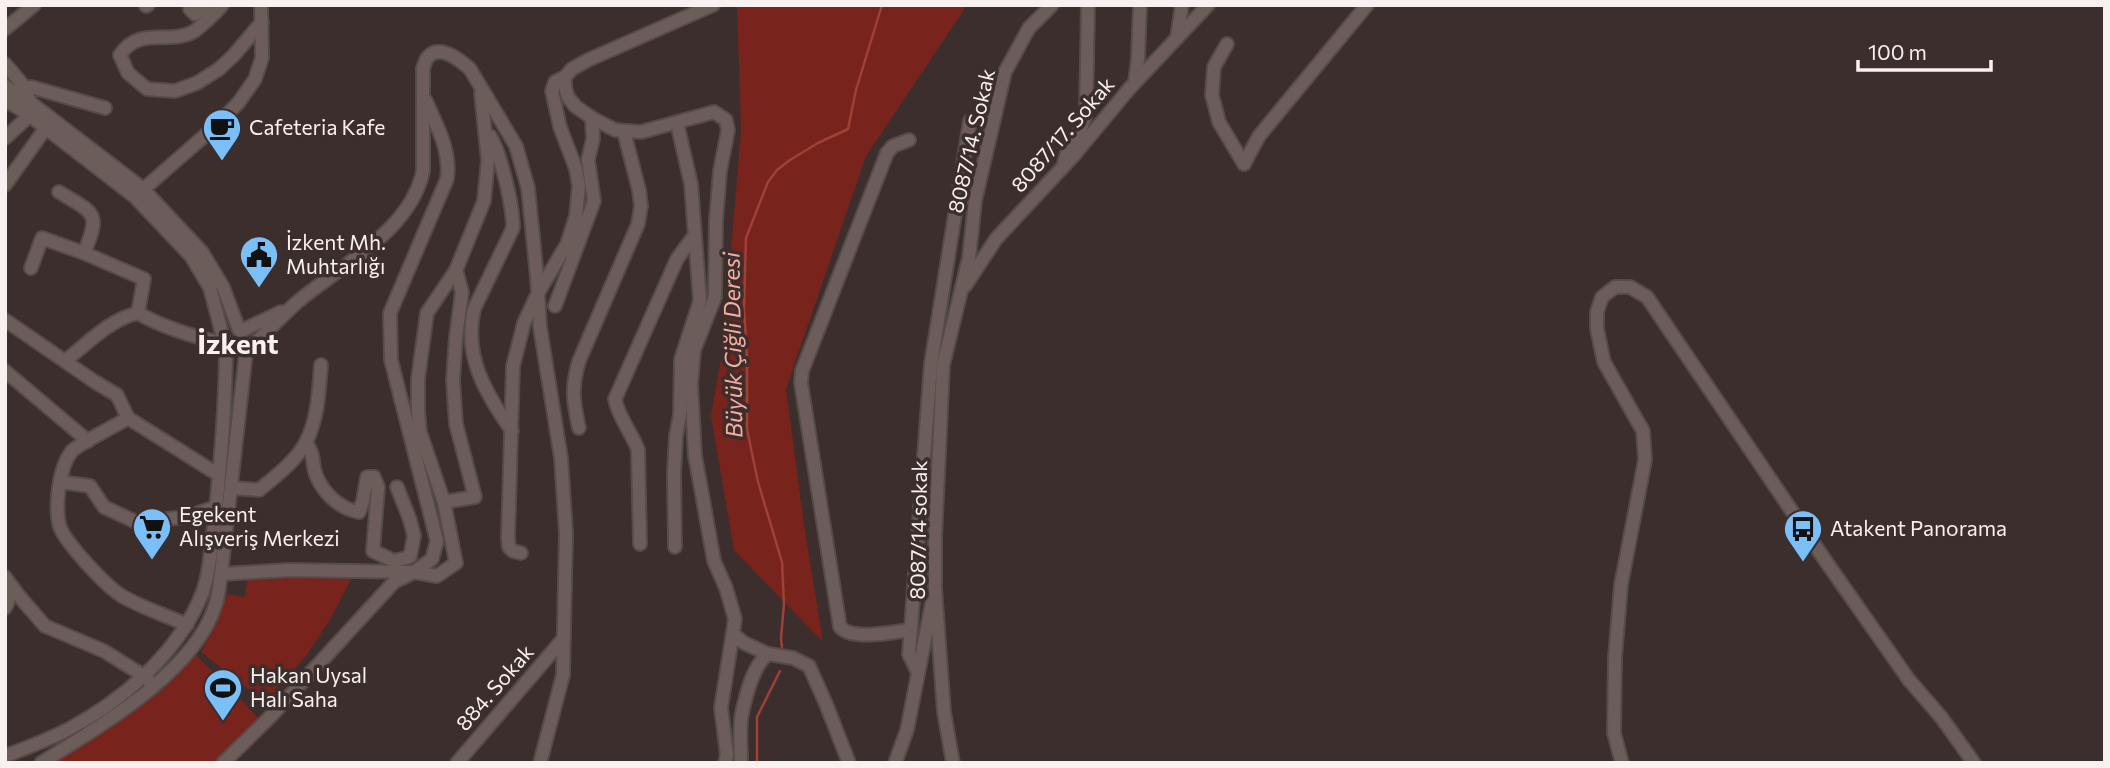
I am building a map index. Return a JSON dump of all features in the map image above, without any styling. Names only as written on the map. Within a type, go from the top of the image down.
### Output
[{"type":"street","points":[[5,29],[34,5]]},
{"type":"street","points":[[192,5],[190,9],[195,14],[211,5]]},
{"type":"street","points":[[222,5],[194,32],[134,41],[126,46],[120,55],[128,73],[148,89],[175,91],[197,83],[219,69],[234,55],[262,22]]},
{"type":"street","points":[[139,193],[218,124],[239,102],[254,79],[262,58],[261,5]]},
{"type":"street","points":[[521,553],[509,547],[508,538],[513,366],[520,334],[538,293],[567,244],[576,216],[579,186],[576,169],[560,127],[552,91],[555,82],[588,60],[713,5]]},
{"type":"street","name":"8087/14. Sokak","points":[[958,298],[969,258],[975,201],[1005,72],[1029,29],[1052,5]]},
{"type":"street","points":[[1063,167],[1069,147],[1081,130],[1086,113],[1088,5]]},
{"type":"street","points":[[1135,83],[1140,5]]},
{"type":"street","points":[[1177,38],[1182,5]]},
{"type":"street","name":"8087/17. Sokak","points":[[958,298],[996,239],[1208,5]]},
{"type":"street","points":[[1227,44],[1214,66],[1212,95],[1219,122],[1244,164],[1259,136],[1367,5]]},
{"type":"street","points":[[65,361],[112,324],[138,313],[158,325],[223,345],[234,357],[247,351],[296,304],[371,246],[413,200],[423,171],[423,68],[428,57],[440,53],[459,59],[470,69],[516,146],[528,188],[540,327],[561,458],[566,533],[562,675],[540,763]]},
{"type":"street","points":[[5,64],[22,84],[27,106],[45,129],[139,193],[191,256],[210,288],[223,345],[216,507],[207,575],[200,599],[187,625],[145,676],[118,697],[69,729],[5,756]]},
{"type":"street","points":[[565,77],[568,97],[575,106],[610,128],[624,132],[641,132],[705,113],[714,112],[726,120],[716,220],[715,296],[694,350],[691,384],[695,456],[715,561],[735,619],[721,708],[727,755],[725,763]]},
{"type":"street","points":[[5,86],[139,193],[202,252],[223,287],[240,331],[248,337],[221,574],[215,606],[205,629],[177,665],[154,687],[100,726],[41,763]]},
{"type":"street","points":[[5,138],[27,106],[31,87],[105,108]]},
{"type":"street","points":[[221,574],[290,570],[414,572],[437,576],[456,563],[444,502],[420,432],[418,379],[427,313],[456,270],[484,201],[488,160],[481,89]]},
{"type":"street","points":[[223,763],[270,717],[394,582],[432,559],[437,541],[391,360],[390,313],[447,179],[447,149],[424,94]]},
{"type":"street","points":[[5,100],[27,106]]},
{"type":"street","points":[[555,306],[594,201],[588,160],[593,139],[592,118]]},
{"type":"street","points":[[917,671],[909,654],[910,630],[931,364],[970,121]]},
{"type":"street","points":[[675,547],[674,473],[680,415],[681,359],[700,301],[691,184],[677,122]]},
{"type":"street","points":[[5,185],[45,129]]},
{"type":"street","points":[[486,129],[493,139],[499,158],[513,216],[513,228],[474,309],[472,345],[479,376],[489,397],[512,431]]},
{"type":"street","points":[[579,428],[573,393],[579,361],[638,224],[641,206],[624,132]]},
{"type":"street","points":[[909,141],[893,146],[887,153],[802,371],[801,383],[840,627],[844,632],[858,635],[910,630]]},
{"type":"street","points":[[59,192],[88,209],[93,217],[94,228],[84,253]]},
{"type":"street","points":[[640,544],[638,450],[615,399],[677,259],[694,236]]},
{"type":"street","points":[[31,268],[42,238],[84,253],[144,279],[138,313]]},
{"type":"street","points":[[444,502],[475,497],[456,424],[453,380],[462,292],[456,270]]},
{"type":"street","points":[[1622,763],[1614,733],[1616,645],[1621,584],[1645,460],[1643,431],[1604,362],[1597,329],[1597,312],[1602,297],[1615,287],[1630,287],[1647,297],[1886,648],[1974,763]]},
{"type":"street","name":"8087/14 sokak","points":[[953,763],[944,712],[935,589],[935,538],[943,365],[958,298]]},
{"type":"street","points":[[223,345],[231,330],[240,331],[258,325],[296,304]]},
{"type":"street","points":[[5,320],[117,395],[128,418],[219,475]]},
{"type":"street","points":[[232,488],[259,490],[281,472],[306,443],[314,419],[321,365]]},
{"type":"street","points":[[5,371],[88,441]]},
{"type":"street","points":[[128,418],[73,450],[62,471],[58,495],[59,525],[75,550],[121,596],[187,625]]},
{"type":"street","points":[[306,443],[313,454],[316,475],[339,506],[359,512],[367,477],[374,477],[378,487],[373,551],[394,561],[410,557],[414,536],[411,520],[397,487]]},
{"type":"street","points":[[60,482],[90,486],[104,507],[136,522],[186,517],[216,507]]},
{"type":"street","points":[[8,581],[45,626],[104,651],[145,676],[154,687]]},
{"type":"street","points":[[5,608],[8,602],[8,581]]},
{"type":"street","points":[[895,763],[907,730],[935,589]]},
{"type":"street","points":[[733,634],[744,643],[768,654],[793,658],[809,667],[849,763]]},
{"type":"street","name":"884. Sokak","points":[[457,763],[564,638]]},
{"type":"street","points":[[741,763],[742,715],[751,684],[762,659],[768,654]]},
{"type":"shaded area","points":[[737,5],[967,5],[866,156],[786,389],[823,642],[734,550],[711,416],[723,347],[741,130]]},
{"type":"shaded area","points":[[249,575],[353,575],[331,618],[306,656],[265,702],[201,652],[218,621],[227,594],[244,597]]},
{"type":"shaded area","points":[[194,653],[259,720],[218,763],[55,763],[126,717],[172,681]]},
{"type":"waterway","name":"Büyük Çiğli Deresi","points":[[782,648],[782,562],[758,482],[747,429],[744,308],[746,238],[768,182],[777,170],[818,143],[848,129],[856,90],[882,5]]},
{"type":"waterway","name":"Büyük Çiğli Deresi","points":[[757,763],[757,717],[780,671]]},
{"type":"place","name":"Cafeteria Kafe","points":[[222,162]]},
{"type":"place","name":"İzkent Mh. Muhtarlığı","points":[[259,289]]},
{"type":"place","name":"Egekent Alışveriş Merkezi","points":[[152,561]]},
{"type":"place","name":"Atakent Panorama","points":[[1803,563]]},
{"type":"place","name":"Hakan Uysal Halı Saha","points":[[223,722]]},
{"type":"district","name":"İzkent","points":[[238,344]]}]
